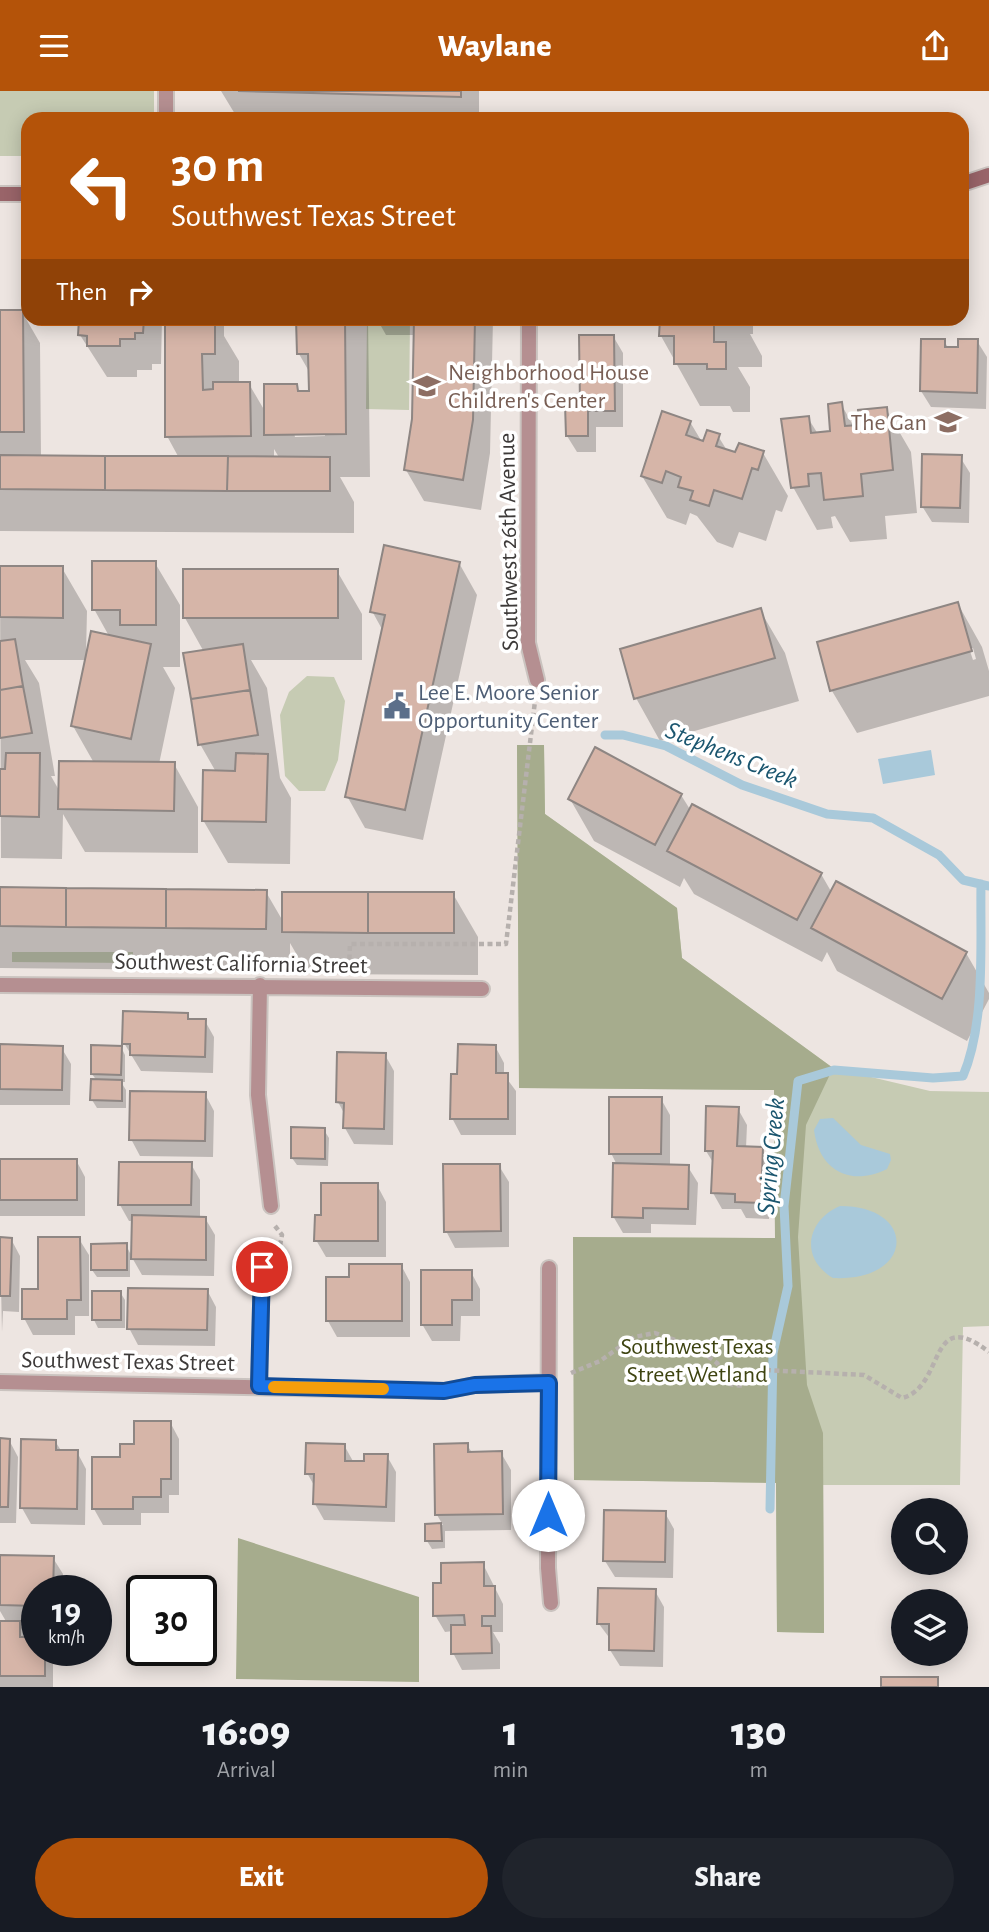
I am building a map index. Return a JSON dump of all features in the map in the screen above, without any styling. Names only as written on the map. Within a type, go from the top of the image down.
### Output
[{"type":"main road","points":[[969,182],[989,175]]},
{"type":"main road","points":[[0,194],[21,194]]},
{"type":"street","points":[[166,91],[166,112]]},
{"type":"street","name":"Southwest 26th Avenue","points":[[529,326],[528,643],[537,680]]},
{"type":"street","name":"Southwest California Street","points":[[0,985],[260,985],[482,989]]},
{"type":"street","points":[[260,985],[258,1095],[271,1206]]},
{"type":"street","points":[[259,1386],[262,1267]]},
{"type":"street","points":[[549,1268],[548,1568],[551,1602]]},
{"type":"street","name":"Southwest Texas Street","points":[[0,1382],[444,1391],[475,1385],[549,1383]]},
{"type":"path","points":[[350,944],[506,944],[514,899],[537,680]]},
{"type":"path","points":[[262,1267],[277,1257],[281,1248],[282,1235],[270,1220],[271,1206]]},
{"type":"path","points":[[549,1383],[600,1361],[634,1338],[655,1333],[695,1347],[717,1363],[730,1384],[740,1387],[752,1383],[759,1373],[765,1370],[864,1375],[902,1398],[912,1396],[920,1387],[945,1342],[952,1336],[963,1336],[989,1352]]},
{"type":"green space","points":[[0,91],[154,91],[154,112],[21,112],[21,156],[0,156]]},
{"type":"green space","points":[[367,326],[410,326],[409,410],[366,409]]},
{"type":"green space","points":[[307,676],[334,677],[345,701],[338,760],[325,791],[299,791],[285,776],[280,715],[289,692]]},
{"type":"green space","name":"Southwest Texas Street Wetland","points":[[517,745],[544,745],[545,814],[677,908],[682,958],[833,1068],[930,1091],[989,1092],[989,1326],[963,1327],[960,1485],[823,1485],[824,1633],[777,1632],[776,1483],[574,1480],[573,1237],[775,1238],[774,1090],[519,1088]]},
{"type":"green space","name":"Southwest Texas Street Wetland","points":[[517,745],[544,745],[545,814],[677,908],[682,958],[833,1068],[806,1125],[798,1237],[807,1385],[823,1433],[824,1633],[777,1632],[776,1483],[574,1480],[573,1237],[775,1238],[774,1090],[519,1088]]},
{"type":"green space","points":[[12,952],[133,952],[133,963],[12,962]]},
{"type":"green space","points":[[238,1538],[419,1597],[419,1682],[236,1679]]},
{"type":"water","points":[[931,750],[935,775],[883,784],[878,759]]},
{"type":"water","points":[[833,1118],[861,1145],[890,1154],[891,1160],[887,1169],[861,1176],[839,1172],[830,1165],[822,1156],[814,1130],[820,1119]]},
{"type":"water","points":[[840,1206],[865,1209],[883,1218],[894,1230],[897,1243],[892,1257],[880,1268],[860,1276],[833,1278],[822,1270],[815,1260],[811,1240],[814,1230],[820,1220]]},
{"type":"building","points":[[238,91],[461,91],[461,97]]},
{"type":"building","points":[[0,310],[21,310],[24,432],[0,432]]},
{"type":"building","points":[[79,326],[144,326],[143,333],[135,333],[135,339],[120,339],[120,346],[87,346],[87,336],[78,335]]},
{"type":"building","points":[[165,326],[215,326],[215,354],[202,354],[203,390],[213,389],[213,382],[250,382],[251,436],[165,437]]},
{"type":"building","points":[[296,326],[345,326],[346,434],[264,435],[264,384],[297,384],[298,391],[309,391],[308,354],[297,354]]},
{"type":"building","points":[[414,326],[475,326],[473,420],[463,480],[404,470],[412,419]]},
{"type":"building","points":[[660,326],[714,326],[714,342],[726,342],[726,369],[707,369],[707,364],[674,364],[674,336],[659,336]]},
{"type":"building","points":[[579,335],[614,335],[615,411],[588,411],[588,436],[566,436],[565,404],[580,404]]},
{"type":"building","points":[[921,339],[945,339],[945,347],[958,347],[958,339],[978,339],[977,393],[920,391]]},
{"type":"building","points":[[842,402],[845,426],[859,425],[858,410],[887,407],[893,470],[861,474],[863,496],[824,500],[821,473],[808,474],[809,486],[791,488],[781,419],[809,416],[811,433],[830,431],[828,404]]},
{"type":"building","points":[[662,411],[691,421],[686,435],[703,441],[707,430],[720,434],[716,446],[735,452],[739,443],[764,451],[758,470],[752,468],[742,499],[714,490],[709,506],[690,500],[693,491],[678,487],[681,477],[666,471],[662,483],[641,476]]},
{"type":"building","points":[[922,454],[962,455],[960,508],[921,507]]},
{"type":"building","points":[[0,455],[105,456],[105,490],[0,489]]},
{"type":"building","points":[[105,456],[228,456],[227,491],[105,490]]},
{"type":"building","points":[[228,456],[330,457],[330,491],[227,491]]},
{"type":"building","name":"Lee E. Moore Senior Opportunity Center","points":[[384,545],[460,562],[405,810],[345,797],[385,615],[370,612]]},
{"type":"building","points":[[92,561],[156,561],[156,625],[120,625],[120,610],[92,610]]},
{"type":"building","points":[[0,566],[63,566],[63,618],[0,617]]},
{"type":"building","points":[[183,569],[338,569],[338,618],[183,618]]},
{"type":"building","points":[[958,602],[972,651],[830,691],[817,642]]},
{"type":"building","points":[[761,608],[775,658],[634,699],[620,649]]},
{"type":"building","points":[[91,631],[151,644],[131,739],[71,726]]},
{"type":"building","points":[[15,639],[23,686],[0,690],[0,641]]},
{"type":"building","points":[[243,644],[250,690],[191,699],[183,653]]},
{"type":"building","points":[[23,686],[32,733],[0,738],[0,690]]},
{"type":"building","points":[[250,690],[258,735],[198,745],[191,699]]},
{"type":"building","points":[[595,747],[682,794],[655,845],[568,799]]},
{"type":"building","points":[[6,753],[40,753],[39,817],[0,816],[0,769],[5,769]]},
{"type":"building","points":[[236,753],[268,754],[266,822],[202,821],[203,770],[235,771]]},
{"type":"building","points":[[59,761],[175,762],[174,811],[58,809]]},
{"type":"building","points":[[692,804],[822,873],[797,920],[667,851]]},
{"type":"building","points":[[836,881],[967,952],[942,999],[811,928]]},
{"type":"building","points":[[0,887],[66,888],[66,927],[0,926]]},
{"type":"building","points":[[66,888],[166,889],[166,928],[66,927]]},
{"type":"building","points":[[166,889],[267,890],[266,929],[166,928]]},
{"type":"building","points":[[282,892],[368,892],[368,933],[282,932]]},
{"type":"building","points":[[368,892],[454,892],[454,933],[368,933]]},
{"type":"building","points":[[123,1011],[188,1013],[188,1019],[206,1019],[205,1057],[130,1055],[130,1044],[122,1044]]},
{"type":"building","points":[[0,1044],[63,1046],[62,1090],[0,1089]]},
{"type":"building","points":[[458,1044],[496,1045],[496,1073],[508,1073],[508,1119],[450,1119],[451,1074],[457,1074]]},
{"type":"building","points":[[91,1045],[122,1046],[121,1075],[91,1074]]},
{"type":"building","points":[[337,1052],[386,1053],[384,1129],[343,1128],[344,1103],[336,1102]]},
{"type":"building","points":[[91,1079],[122,1080],[122,1101],[90,1100]]},
{"type":"building","points":[[130,1091],[206,1092],[205,1141],[129,1140]]},
{"type":"building","points":[[609,1097],[662,1097],[661,1154],[609,1154]]},
{"type":"building","points":[[706,1106],[739,1107],[737,1146],[763,1147],[761,1203],[735,1202],[735,1194],[711,1193],[713,1151],[705,1151]]},
{"type":"building","points":[[291,1127],[325,1128],[325,1159],[291,1158]]},
{"type":"building","points":[[0,1159],[77,1159],[77,1200],[0,1200]]},
{"type":"building","points":[[119,1162],[192,1162],[191,1205],[118,1205]]},
{"type":"building","points":[[613,1163],[689,1165],[688,1209],[643,1208],[643,1218],[612,1217]]},
{"type":"building","points":[[443,1164],[500,1164],[501,1231],[444,1232]]},
{"type":"building","points":[[321,1183],[378,1183],[378,1241],[314,1241],[315,1215],[321,1215]]},
{"type":"building","points":[[132,1215],[206,1217],[206,1260],[131,1259]]},
{"type":"building","points":[[0,1237],[12,1238],[10,1296],[0,1296]]},
{"type":"building","points":[[38,1237],[80,1237],[81,1300],[67,1300],[67,1319],[22,1319],[22,1289],[38,1289]]},
{"type":"building","points":[[127,1243],[127,1270],[91,1270],[91,1244]]},
{"type":"building","points":[[349,1264],[402,1264],[402,1321],[326,1321],[326,1277],[349,1277]]},
{"type":"building","points":[[421,1270],[472,1270],[472,1300],[452,1300],[452,1325],[421,1325]]},
{"type":"building","points":[[128,1288],[208,1289],[207,1330],[127,1329]]},
{"type":"building","points":[[92,1291],[121,1291],[121,1320],[92,1320]]},
{"type":"building","points":[[134,1421],[171,1421],[171,1479],[161,1479],[161,1497],[133,1497],[133,1509],[92,1509],[92,1457],[120,1457],[120,1444],[134,1444]]},
{"type":"building","points":[[0,1438],[10,1439],[8,1507],[0,1507]]},
{"type":"building","points":[[21,1439],[56,1440],[56,1450],[78,1450],[77,1509],[20,1508]]},
{"type":"building","points":[[306,1443],[345,1444],[345,1461],[364,1461],[364,1454],[388,1454],[386,1507],[313,1504],[314,1474],[305,1474]]},
{"type":"building","points":[[468,1443],[468,1452],[502,1451],[503,1514],[435,1515],[434,1444]]},
{"type":"building","points":[[604,1510],[666,1511],[665,1562],[603,1561]]},
{"type":"building","points":[[441,1523],[442,1541],[425,1541],[425,1524]]},
{"type":"building","points":[[0,1555],[54,1556],[53,1575],[21,1575],[21,1606],[0,1605]]},
{"type":"building","points":[[484,1562],[484,1586],[495,1586],[495,1616],[482,1616],[482,1626],[491,1626],[492,1653],[451,1654],[451,1625],[465,1625],[464,1615],[433,1616],[433,1583],[441,1583],[441,1563]]},
{"type":"building","points":[[598,1588],[656,1589],[654,1651],[609,1650],[609,1624],[597,1624]]},
{"type":"building","points":[[0,1621],[20,1621],[21,1666],[45,1666],[45,1676],[0,1676]]},
{"type":"building","points":[[881,1677],[938,1677],[938,1687],[881,1687]]},
{"type":"waterway","name":"Stephens Creek","points":[[605,735],[623,735],[666,746],[742,785],[827,814],[873,818],[939,855],[963,880],[989,886]]},
{"type":"waterway","name":"Spring Creek","points":[[770,1509],[773,1353],[788,1286],[784,1206],[798,1081],[834,1070],[933,1078],[963,1076],[979,1007],[981,884]]},
{"type":"slow traffic","points":[[274,1387],[383,1389]]},
{"type":"place","name":"Neighborhood House Children's Center","points":[[427,386]]},
{"type":"place","name":"The Gan","points":[[948,422]]},
{"type":"place","name":"Lee E. Moore Senior Opportunity Center","points":[[397,706]]},
{"type":"route","points":[[262,1267],[259,1386],[444,1391],[475,1385],[549,1383],[548,1515]]}]
